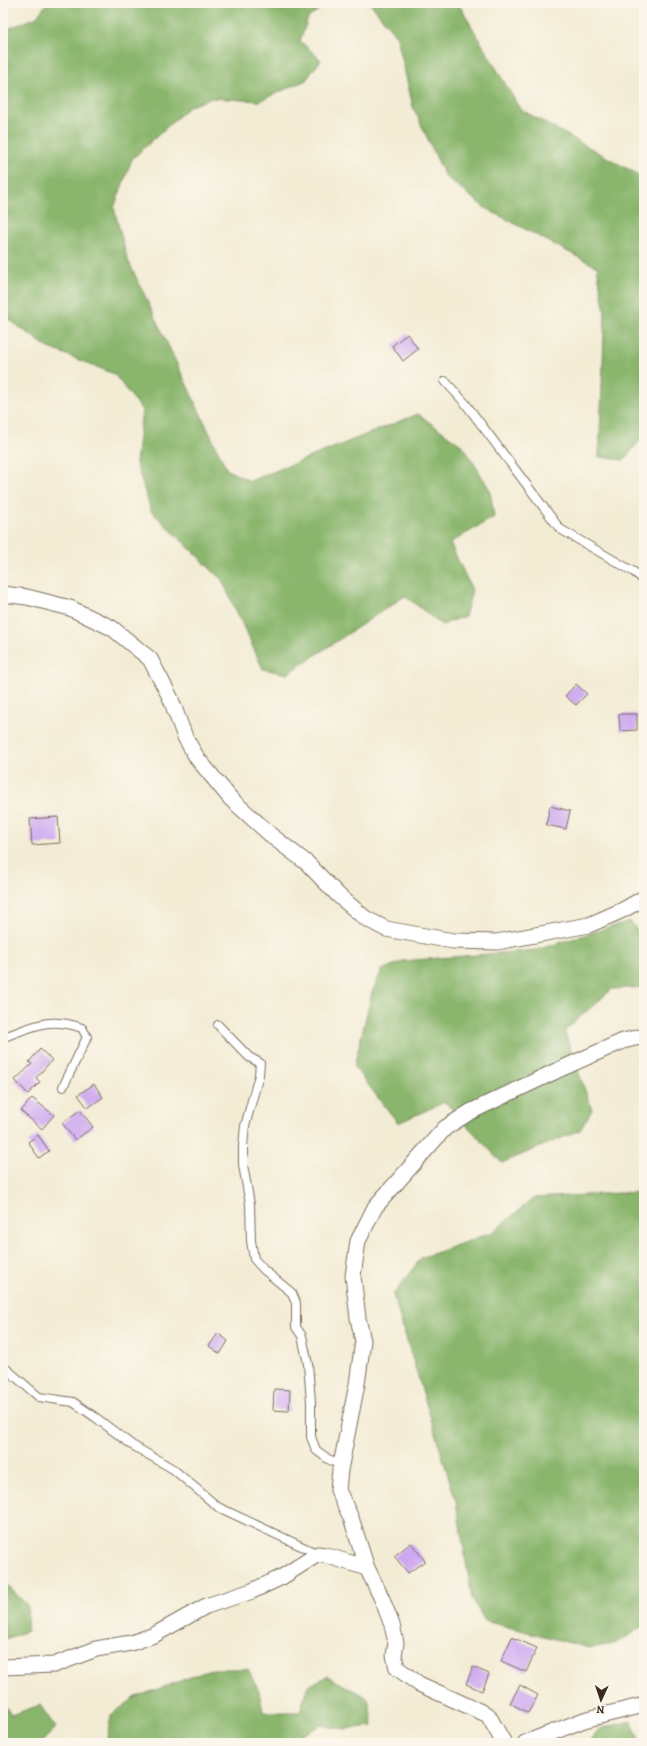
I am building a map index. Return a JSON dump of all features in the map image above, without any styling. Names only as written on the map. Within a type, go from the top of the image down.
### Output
[{"type":"street","points":[[3,594],[27,597],[70,608],[112,628],[150,659],[170,697],[185,737],[197,758],[226,793],[273,837],[307,863],[338,895],[364,918],[386,929],[453,941],[497,942],[589,925],[623,910],[644,898]]},
{"type":"street","points":[[504,1743],[488,1715],[420,1684],[397,1668],[394,1655],[396,1643],[392,1625],[382,1599],[367,1568],[351,1518],[338,1490],[341,1464],[357,1384],[363,1341],[353,1276],[358,1241],[375,1207],[445,1128],[470,1112],[623,1041],[644,1036]]},
{"type":"street","points":[[3,1668],[54,1665],[96,1649],[131,1643],[154,1635],[206,1606],[252,1591],[282,1577],[318,1554],[367,1568]]},
{"type":"street","points":[[525,1743],[584,1720],[644,1705]]},
{"type":"lane","points":[[444,381],[465,403],[560,529],[634,572],[644,580]]},
{"type":"lane","points":[[3,1035],[7,1036],[44,1022],[67,1022],[82,1028],[87,1037],[63,1087]]},
{"type":"lane","points":[[218,1025],[244,1052],[260,1063],[259,1075],[245,1126],[243,1146],[242,1165],[250,1204],[250,1241],[254,1259],[264,1270],[292,1293],[296,1303],[296,1327],[302,1336],[308,1364],[311,1402],[311,1437],[316,1450],[328,1459],[341,1464]]},
{"type":"lane","points":[[3,1366],[39,1396],[73,1402],[95,1416],[132,1445],[173,1469],[218,1507],[318,1554]]},
{"type":"green space","points":[[47,3],[328,3],[308,18],[300,41],[321,60],[306,80],[259,101],[212,98],[190,106],[132,159],[114,208],[127,258],[227,470],[250,481],[418,414],[464,447],[490,490],[494,517],[450,543],[472,590],[465,616],[442,625],[405,596],[287,674],[263,669],[222,580],[151,511],[136,463],[142,410],[114,374],[47,347],[3,315],[3,31],[37,17]]},
{"type":"green space","points":[[370,3],[458,3],[520,109],[644,178],[644,435],[624,460],[599,457],[605,313],[597,267],[485,208],[445,176],[413,107],[397,37]]},
{"type":"green space","points":[[630,921],[644,940],[644,987],[612,989],[564,1031],[592,1110],[580,1130],[502,1163],[445,1102],[398,1123],[354,1067],[372,992],[382,970],[403,961],[536,950]]},
{"type":"green space","points":[[637,1192],[644,1200],[644,1626],[615,1644],[590,1648],[485,1621],[472,1599],[456,1501],[393,1295],[421,1258],[493,1232],[534,1198]]},
{"type":"green space","points":[[3,1581],[28,1606],[27,1631],[3,1640]]},
{"type":"green space","points":[[213,1669],[248,1669],[259,1691],[263,1712],[300,1712],[307,1687],[327,1676],[368,1698],[373,1726],[344,1729],[321,1725],[302,1735],[302,1743],[106,1743],[111,1715],[136,1697]]},
{"type":"green space","points":[[3,1702],[11,1715],[40,1705],[56,1728],[41,1743],[3,1743]]},
{"type":"green space","points":[[631,1721],[638,1736],[638,1743],[590,1743],[599,1729]]},
{"type":"building","points":[[407,334],[418,349],[403,361],[392,346]]},
{"type":"building","points":[[576,684],[587,694],[576,705],[565,696]]},
{"type":"building","points":[[619,714],[637,714],[637,730],[620,731]]},
{"type":"building","points":[[550,806],[570,811],[566,829],[546,825]]},
{"type":"building","points":[[58,817],[60,843],[32,845],[30,819]]},
{"type":"building","points":[[40,1049],[52,1060],[36,1078],[40,1082],[28,1094],[15,1080],[32,1064],[29,1062]]},
{"type":"building","points":[[94,1084],[103,1097],[88,1108],[78,1095]]},
{"type":"building","points":[[32,1098],[54,1115],[42,1129],[21,1111]]},
{"type":"building","points":[[80,1110],[93,1127],[75,1140],[62,1123]]},
{"type":"building","points":[[38,1135],[49,1151],[39,1158],[28,1142]]},
{"type":"building","points":[[218,1333],[228,1341],[220,1354],[209,1346]]},
{"type":"building","points":[[274,1389],[290,1390],[289,1411],[273,1410]]},
{"type":"building","points":[[411,1543],[425,1561],[408,1573],[394,1556]]},
{"type":"building","points":[[512,1637],[537,1648],[526,1672],[501,1661]]},
{"type":"building","points":[[473,1667],[489,1674],[482,1691],[466,1684]]},
{"type":"building","points":[[520,1685],[538,1695],[528,1713],[510,1703]]}]
